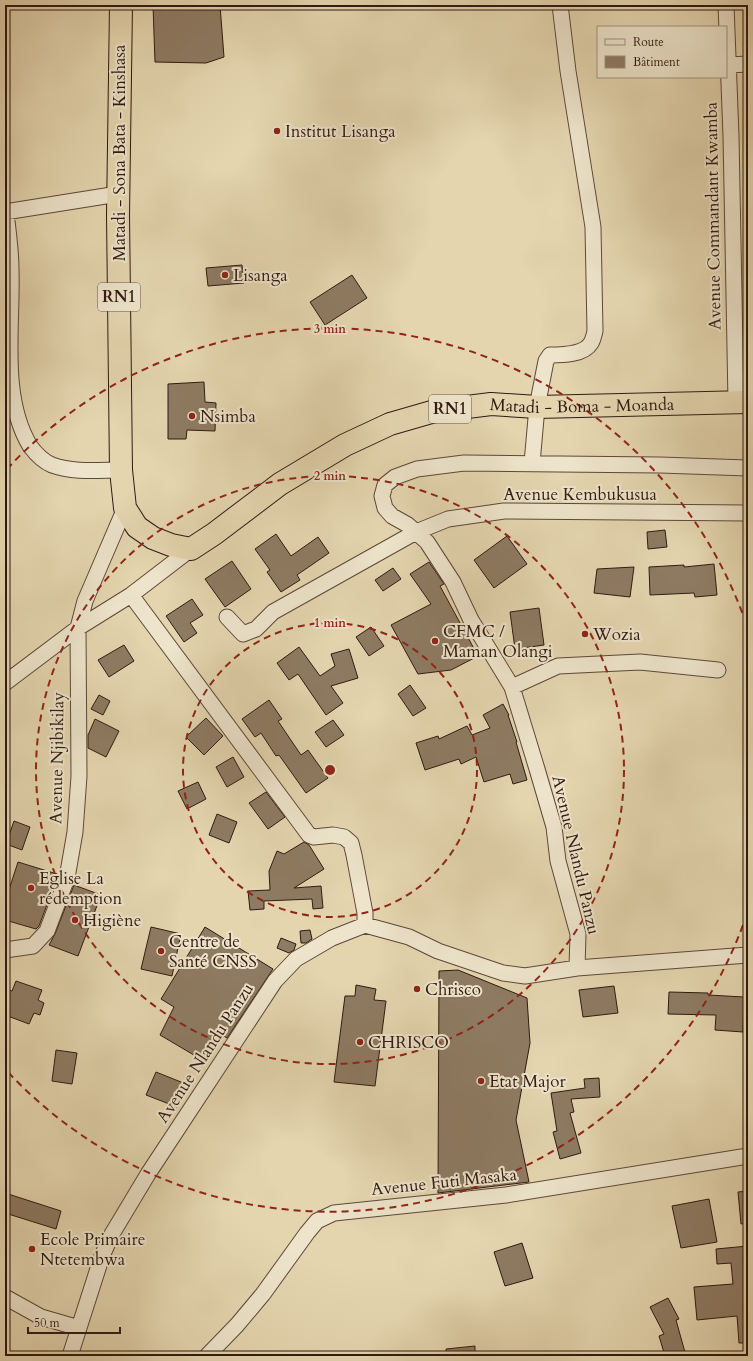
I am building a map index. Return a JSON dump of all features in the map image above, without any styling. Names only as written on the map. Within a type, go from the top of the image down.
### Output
[{"type":"highway","name":"Matadi - Sona Bata - Kinshasa","points":[[120,5],[118,194],[121,470],[125,508],[138,527],[153,538],[191,550]]},
{"type":"highway","name":"Matadi - Boma - Moanda","points":[[191,550],[280,484],[344,445],[390,424],[435,411],[491,404],[537,407],[742,402]]},
{"type":"street","points":[[560,5],[568,71],[593,227],[595,331],[590,344],[582,350],[566,355],[550,355],[546,361],[537,407],[532,463],[748,468]]},
{"type":"street","name":"Avenue Commandant Kwamba","points":[[726,5],[742,402]]},
{"type":"street","points":[[729,65],[748,64]]},
{"type":"street","points":[[118,194],[6,212],[11,269],[8,379],[12,413],[22,436],[37,456],[52,465],[79,471],[121,470]]},
{"type":"street","name":"Avenue Nlandu Panzu","points":[[532,463],[464,463],[417,469],[395,477],[385,486],[382,496],[384,508],[392,516],[416,532],[427,542],[438,557],[453,582],[471,620],[512,687],[554,827],[558,861],[578,934],[577,968]]},
{"type":"street","name":"Avenue Njibikilay","points":[[5,950],[33,946],[47,931],[67,878],[75,832],[79,776],[78,628],[88,594],[125,508]]},
{"type":"street","name":"Avenue Kembukusua","points":[[227,617],[243,634],[256,629],[274,612],[416,532],[448,519],[504,511],[748,513]]},
{"type":"street","points":[[5,683],[78,628],[131,595],[191,550]]},
{"type":"street","points":[[131,595],[309,834],[314,837],[333,835],[344,837],[351,843],[364,907],[365,924],[409,937],[438,951],[503,973],[525,976],[577,968],[748,955]]},
{"type":"street","points":[[512,687],[558,666],[640,662],[718,670]]},
{"type":"street","name":"Avenue Nlandu Panzu","points":[[70,1356],[102,1256],[112,1234],[148,1174],[275,981],[296,959],[332,938],[365,924]]},
{"type":"street","name":"Avenue Futi Masaka","points":[[207,1356],[262,1294],[317,1221],[334,1213],[506,1195],[748,1156]]},
{"type":"street","points":[[5,1297],[41,1317],[78,1328]]},
{"type":"building","points":[[153,5],[220,5],[224,57],[206,63],[155,62]]},
{"type":"building","name":"Lisanga","points":[[242,265],[244,283],[208,286],[206,268]]},
{"type":"building","points":[[352,275],[367,298],[325,325],[310,302]]},
{"type":"building","name":"Nsimba","points":[[204,382],[205,402],[216,403],[215,431],[187,430],[186,439],[168,439],[168,384]]},
{"type":"building","points":[[665,530],[667,547],[648,549],[647,532]]},
{"type":"building","points":[[276,534],[291,556],[318,537],[329,553],[297,575],[300,580],[281,592],[267,572],[270,570],[255,549]]},
{"type":"building","points":[[507,536],[527,564],[494,588],[474,560]]},
{"type":"building","points":[[232,561],[251,589],[225,607],[205,579]]},
{"type":"building","name":"CFMC / Maman Olangi","points":[[429,562],[444,584],[440,586],[478,656],[451,670],[418,674],[391,625],[431,604],[410,574]]},
{"type":"building","points":[[714,564],[717,595],[695,597],[694,593],[650,595],[649,567],[684,565],[684,567]]},
{"type":"building","points":[[634,567],[630,597],[594,593],[597,569]]},
{"type":"building","points":[[393,568],[401,579],[383,591],[375,580]]},
{"type":"building","points":[[192,599],[203,615],[190,623],[197,633],[184,642],[166,616]]},
{"type":"building","points":[[539,608],[544,645],[515,649],[510,612]]},
{"type":"building","points":[[371,627],[384,646],[369,656],[356,637]]},
{"type":"building","points":[[124,645],[134,661],[109,677],[98,660]]},
{"type":"building","points":[[299,647],[320,676],[335,666],[331,654],[349,649],[358,678],[331,686],[343,703],[326,715],[298,674],[289,680],[277,663]]},
{"type":"building","points":[[410,685],[426,708],[413,716],[398,694]]},
{"type":"building","points":[[99,695],[110,701],[103,715],[91,709]]},
{"type":"building","points":[[269,700],[282,719],[278,721],[301,755],[308,750],[328,778],[306,793],[279,755],[276,756],[261,733],[255,737],[242,719]]},
{"type":"building","points":[[503,704],[509,715],[527,780],[513,784],[510,774],[484,782],[476,757],[461,764],[459,759],[425,770],[416,743],[438,736],[439,739],[467,726],[472,735],[490,728],[483,715]]},
{"type":"building","points":[[206,718],[223,736],[204,755],[186,737]]},
{"type":"building","points":[[95,719],[119,731],[106,757],[88,748],[88,735]]},
{"type":"building","points":[[333,720],[344,735],[326,747],[315,732]]},
{"type":"building","points":[[233,757],[244,777],[227,787],[216,767]]},
{"type":"building","points":[[198,782],[206,799],[187,809],[178,791]]},
{"type":"building","points":[[266,792],[285,817],[268,829],[249,803]]},
{"type":"building","points":[[217,814],[237,822],[229,843],[209,835]]},
{"type":"building","points":[[14,821],[30,827],[22,850],[6,844]]},
{"type":"building","points":[[304,842],[309,845],[324,869],[294,888],[321,886],[323,908],[313,909],[312,899],[264,901],[264,909],[250,910],[248,891],[270,890],[269,871],[277,851],[284,854]]},
{"type":"building","name":"Eglise La rédemption","points":[[18,862],[57,874],[57,878],[39,926],[36,929],[5,920],[5,902]]},
{"type":"building","name":"Higiène","points":[[74,885],[101,895],[78,956],[49,945],[55,934]]},
{"type":"building","name":"Centre de Santé CNSS","points":[[151,927],[181,934],[172,976],[141,969]]},
{"type":"building","points":[[205,927],[273,969],[227,1038],[215,1031],[213,1052],[204,1061],[160,1035],[174,1007],[161,999]]},
{"type":"building","points":[[310,930],[312,939],[306,943],[301,943],[300,931]]},
{"type":"building","points":[[281,938],[296,944],[294,950],[289,953],[277,948]]},
{"type":"building","name":"Etat Major","points":[[458,970],[527,998],[530,1043],[516,1120],[529,1182],[438,1193],[439,971]]},
{"type":"building","points":[[16,981],[42,990],[38,1000],[44,1003],[40,1015],[34,1013],[29,1024],[5,1015],[8,1004],[5,1003],[5,989],[12,991]]},
{"type":"building","name":"CHRISCO","points":[[356,985],[376,989],[374,1000],[386,1001],[375,1086],[334,1082],[345,996],[355,996]]},
{"type":"building","points":[[614,986],[618,1013],[583,1017],[579,990]]},
{"type":"building","points":[[669,992],[708,993],[708,995],[744,997],[743,1032],[715,1030],[716,1015],[668,1014]]},
{"type":"building","points":[[56,1050],[77,1053],[72,1084],[52,1081]]},
{"type":"building","points":[[156,1072],[186,1084],[177,1107],[146,1095]]},
{"type":"building","points":[[599,1078],[600,1097],[571,1099],[574,1112],[570,1113],[581,1153],[560,1159],[553,1132],[557,1131],[551,1093],[585,1088],[584,1079]]},
{"type":"building","points":[[748,1191],[748,1223],[741,1224],[738,1192]]},
{"type":"building","points":[[5,1193],[61,1211],[56,1229],[5,1213]]},
{"type":"building","points":[[709,1199],[717,1242],[681,1248],[672,1206]]},
{"type":"building","points":[[522,1243],[533,1278],[505,1286],[494,1252]]},
{"type":"building","points":[[748,1246],[748,1343],[739,1343],[737,1316],[697,1320],[694,1287],[733,1284],[731,1263],[717,1264],[716,1249]]},
{"type":"building","points":[[668,1298],[679,1319],[676,1320],[686,1356],[665,1356],[659,1336],[664,1334],[650,1307]]},
{"type":"building","points":[[475,1346],[475,1356],[447,1356],[446,1349]]},
{"type":"place","name":"Institut Lisanga","points":[[277,131]]},
{"type":"place","name":"Lisanga","points":[[225,275]]},
{"type":"place","name":"Nsimba","points":[[192,416]]},
{"type":"place","name":"Wozia","points":[[585,634]]},
{"type":"place","name":"CFMC / Maman Olangi","points":[[435,641]]},
{"type":"place","name":"Eglise La rédemption","points":[[31,888]]},
{"type":"place","name":"Higiène","points":[[75,920]]},
{"type":"place","name":"Centre de Santé CNSS","points":[[161,951]]},
{"type":"place","name":"Chrisco","points":[[417,989]]},
{"type":"place","name":"CHRISCO","points":[[360,1042]]},
{"type":"place","name":"Etat Major","points":[[481,1081]]},
{"type":"place","name":"Ecole Primaire Ntetembwa","points":[[32,1249]]}]
